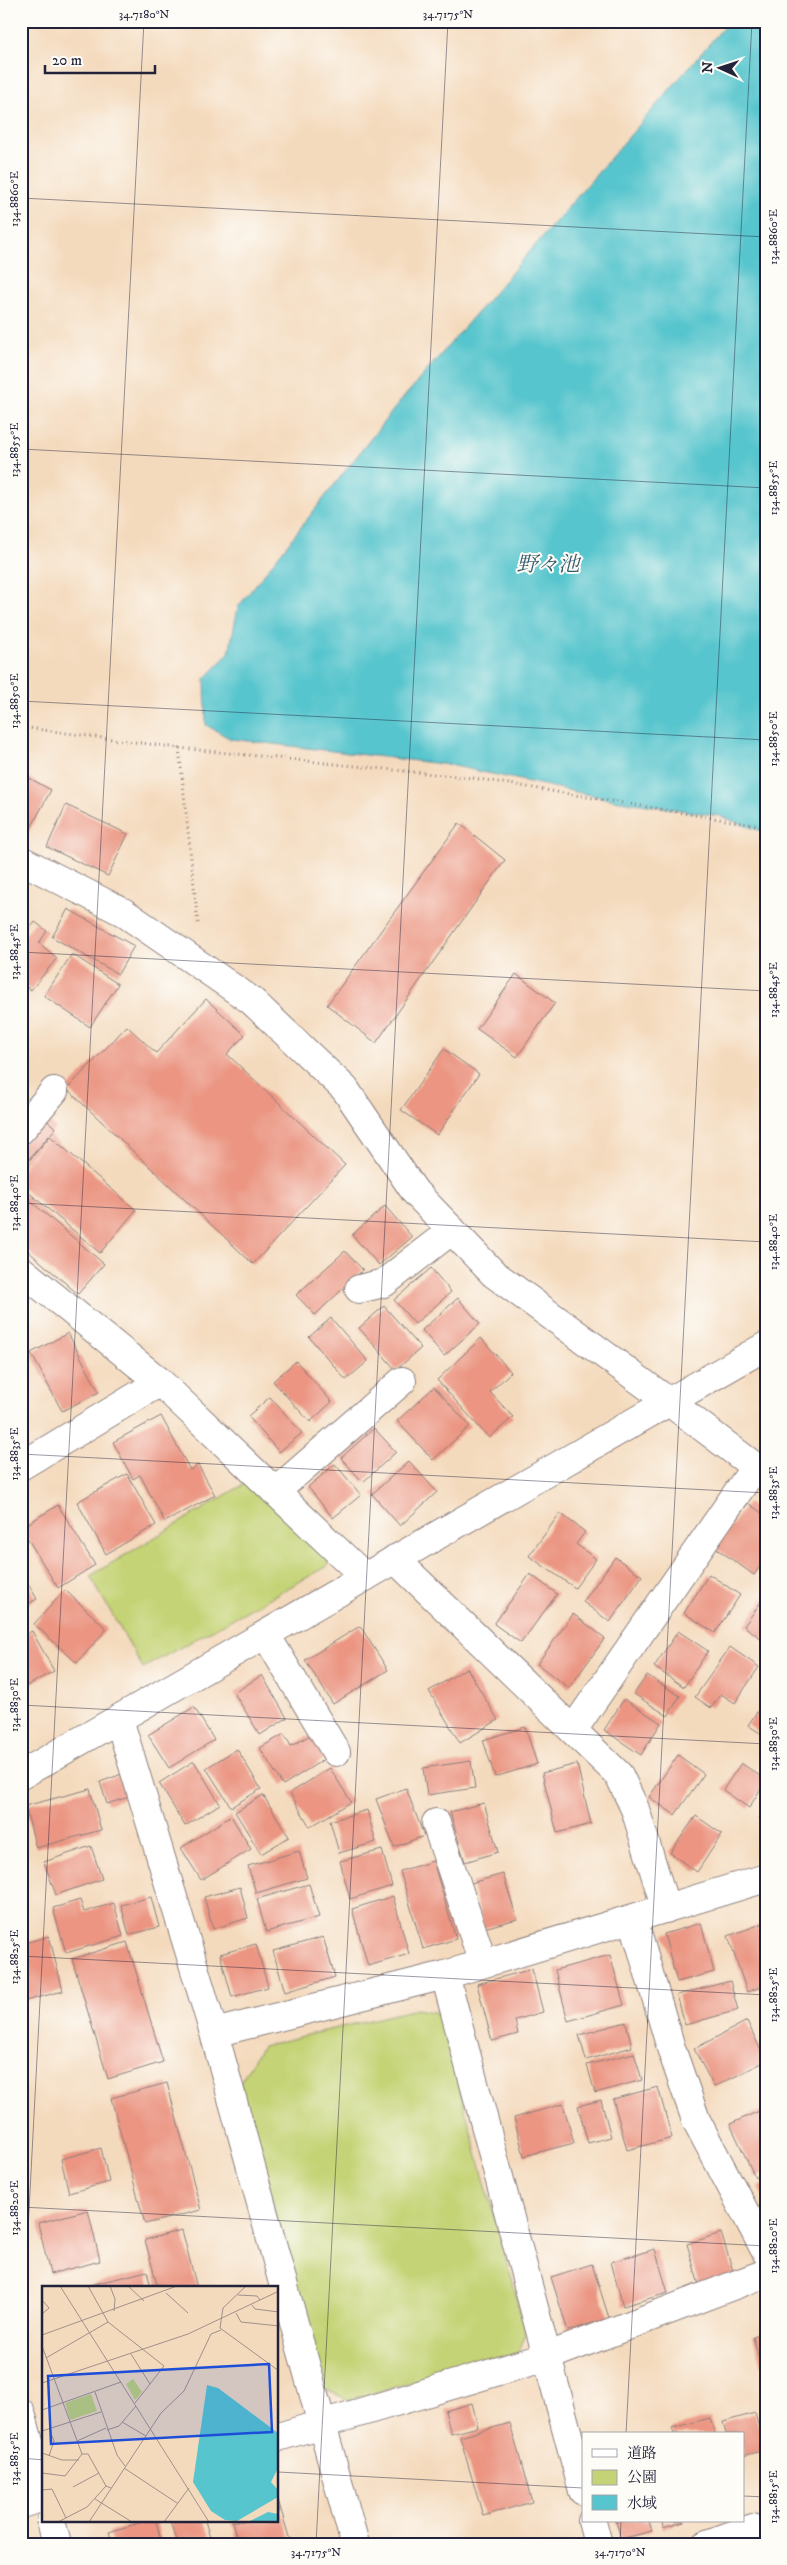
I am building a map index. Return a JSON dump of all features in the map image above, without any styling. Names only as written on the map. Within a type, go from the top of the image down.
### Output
[{"type":"street","points":[[21,860],[123,912],[252,1002],[345,1089],[415,1192],[494,1274],[760,1471],[573,1730]]},
{"type":"street","points":[[21,1130],[54,1091]]},
{"type":"street","points":[[359,1289],[384,1283],[452,1230]]},
{"type":"street","points":[[21,1270],[160,1382],[365,1577]]},
{"type":"street","points":[[21,1775],[766,1346]]},
{"type":"street","points":[[275,1492],[402,1381]]},
{"type":"street","points":[[21,1466],[160,1382]]},
{"type":"street","points":[[396,1560],[619,1775],[636,1809],[666,1909]]},
{"type":"street","points":[[266,1634],[336,1752]]},
{"type":"street","points":[[120,1719],[214,2033],[354,2544]]},
{"type":"street","points":[[436,1823],[483,1963]]},
{"type":"street","points":[[214,2033],[446,1975],[766,1878]]},
{"type":"street","points":[[633,1919],[671,2048],[696,2120],[766,2252]]},
{"type":"street","points":[[446,1975],[582,2487]]},
{"type":"street","points":[[279,2437],[322,2426],[546,2357],[766,2273]]},
{"type":"street","points":[[21,2414],[42,2489]]},
{"type":"street","points":[[21,2504],[42,2497]]},
{"type":"street","points":[[51,2522],[57,2544]]},
{"type":"street","points":[[592,2522],[598,2544]]},
{"type":"street","points":[[706,2544],[753,2528],[766,2536]]},
{"type":"path","points":[[21,727],[179,748],[473,778],[755,825],[766,829]]},
{"type":"path","points":[[179,748],[194,904],[206,969]]},
{"type":"green space","points":[[246,1483],[328,1550],[328,1566],[143,1668],[90,1576]]},
{"type":"green space","points":[[416,2009],[439,2013],[526,2334],[518,2353],[349,2400],[322,2388],[240,2082],[262,2046]]},
{"type":"water","name":"野々池","points":[[729,21],[766,21],[766,833],[720,816],[614,800],[450,765],[231,739],[206,725],[205,679],[229,653],[238,607],[398,404]]},
{"type":"building","points":[[22,774],[51,790],[25,839],[21,837]]},
{"type":"building","points":[[66,805],[128,834],[108,876],[47,847]]},
{"type":"building","points":[[459,823],[505,860],[376,1043],[327,1005]]},
{"type":"building","points":[[68,909],[134,946],[118,974],[52,937]]},
{"type":"building","points":[[35,922],[47,931],[39,943],[57,958],[31,990],[25,986],[21,991],[21,940]]},
{"type":"building","points":[[72,954],[118,984],[90,1027],[44,996]]},
{"type":"building","points":[[516,974],[555,1003],[517,1057],[477,1029]]},
{"type":"building","points":[[206,999],[245,1035],[227,1054],[345,1165],[253,1264],[67,1089],[127,1026],[156,1053]]},
{"type":"building","points":[[444,1049],[479,1074],[437,1135],[401,1110]]},
{"type":"building","points":[[45,1119],[56,1128],[21,1168],[21,1147]]},
{"type":"building","points":[[50,1136],[136,1210],[100,1253],[21,1186],[21,1170]]},
{"type":"building","points":[[21,1193],[104,1264],[78,1294],[21,1245]]},
{"type":"building","points":[[385,1206],[412,1237],[379,1265],[352,1235]]},
{"type":"building","points":[[345,1251],[363,1270],[315,1315],[296,1295]]},
{"type":"building","points":[[431,1268],[451,1292],[415,1324],[394,1300]]},
{"type":"building","points":[[458,1298],[480,1324],[444,1356],[422,1330]]},
{"type":"building","points":[[384,1306],[421,1348],[396,1370],[359,1328]]},
{"type":"building","points":[[331,1318],[368,1361],[346,1380],[309,1337]]},
{"type":"building","points":[[68,1333],[99,1392],[62,1411],[31,1353]]},
{"type":"building","points":[[481,1338],[511,1372],[490,1392],[513,1417],[489,1438],[437,1380]]},
{"type":"building","points":[[296,1361],[332,1402],[310,1422],[273,1381]]},
{"type":"building","points":[[434,1387],[470,1426],[433,1460],[397,1421]]},
{"type":"building","points":[[270,1397],[302,1433],[279,1452],[248,1416]]},
{"type":"building","points":[[161,1416],[190,1470],[198,1465],[215,1495],[165,1522],[140,1475],[133,1479],[113,1442]]},
{"type":"building","points":[[374,1428],[396,1452],[363,1482],[341,1458]]},
{"type":"building","points":[[409,1461],[437,1492],[400,1526],[372,1494]]},
{"type":"building","points":[[335,1464],[361,1495],[333,1518],[308,1487]]},
{"type":"building","points":[[127,1474],[156,1525],[106,1554],[77,1502]]},
{"type":"building","points":[[748,1503],[766,1516],[766,1558],[754,1575],[716,1548]]},
{"type":"building","points":[[58,1505],[95,1565],[58,1588],[21,1528]]},
{"type":"building","points":[[560,1513],[585,1532],[576,1544],[596,1559],[575,1588],[529,1556]]},
{"type":"building","points":[[615,1557],[642,1576],[610,1622],[583,1602]]},
{"type":"building","points":[[530,1574],[557,1594],[521,1643],[494,1624]]},
{"type":"building","points":[[709,1574],[740,1595],[715,1633],[684,1613]]},
{"type":"building","points":[[25,1578],[37,1599],[21,1608],[21,1580]]},
{"type":"building","points":[[65,1590],[107,1629],[77,1663],[34,1624]]},
{"type":"building","points":[[766,1595],[766,1642],[744,1626]]},
{"type":"building","points":[[573,1614],[605,1638],[569,1688],[537,1664]]},
{"type":"building","points":[[360,1626],[388,1670],[333,1704],[305,1660]]},
{"type":"building","points":[[32,1631],[54,1671],[21,1689],[21,1637]]},
{"type":"building","points":[[678,1631],[708,1651],[684,1687],[654,1667]]},
{"type":"building","points":[[730,1647],[759,1667],[735,1703],[721,1694],[711,1708],[695,1697]]},
{"type":"building","points":[[467,1668],[498,1720],[460,1743],[429,1691]]},
{"type":"building","points":[[262,1675],[287,1718],[260,1735],[234,1693]]},
{"type":"building","points":[[647,1675],[680,1696],[668,1716],[634,1694]]},
{"type":"building","points":[[624,1699],[661,1723],[641,1755],[604,1730]]},
{"type":"building","points":[[766,1699],[766,1737],[748,1725]]},
{"type":"building","points":[[194,1707],[214,1740],[169,1768],[148,1735]]},
{"type":"building","points":[[525,1727],[537,1764],[495,1777],[483,1740]]},
{"type":"building","points":[[284,1734],[291,1746],[312,1734],[326,1758],[283,1785],[260,1748]]},
{"type":"building","points":[[237,1749],[261,1789],[231,1807],[206,1768]]},
{"type":"building","points":[[678,1755],[704,1774],[675,1815],[649,1797]]},
{"type":"building","points":[[194,1761],[220,1804],[185,1826],[159,1783]]},
{"type":"building","points":[[471,1761],[475,1788],[427,1795],[423,1768]]},
{"type":"building","points":[[741,1763],[766,1780],[749,1808],[723,1790]]},
{"type":"building","points":[[577,1764],[591,1824],[557,1833],[542,1773]]},
{"type":"building","points":[[330,1768],[351,1802],[310,1827],[290,1793]]},
{"type":"building","points":[[122,1774],[129,1797],[107,1804],[100,1782]]},
{"type":"building","points":[[406,1788],[424,1836],[394,1847],[376,1799]]},
{"type":"building","points":[[90,1789],[101,1830],[36,1848],[25,1806]]},
{"type":"building","points":[[263,1795],[289,1837],[261,1854],[235,1812]]},
{"type":"building","points":[[484,1803],[498,1852],[465,1862],[450,1812]]},
{"type":"building","points":[[766,1809],[766,1823],[759,1818]]},
{"type":"building","points":[[367,1810],[376,1842],[339,1853],[330,1821]]},
{"type":"building","points":[[231,1816],[251,1849],[201,1880],[181,1848]]},
{"type":"building","points":[[696,1816],[722,1834],[697,1872],[670,1853]]},
{"type":"building","points":[[91,1846],[102,1879],[56,1895],[44,1862]]},
{"type":"building","points":[[382,1850],[392,1886],[350,1899],[340,1861]]},
{"type":"building","points":[[299,1851],[307,1878],[256,1893],[248,1866]]},
{"type":"building","points":[[433,1861],[456,1939],[423,1949],[400,1871]]},
{"type":"building","points":[[503,1874],[517,1919],[484,1928],[471,1883]]},
{"type":"building","points":[[309,1884],[319,1917],[266,1932],[257,1899]]},
{"type":"building","points":[[240,1887],[248,1918],[213,1929],[204,1897]]},
{"type":"building","points":[[393,1896],[409,1954],[368,1966],[352,1909]]},
{"type":"building","points":[[151,1897],[159,1927],[129,1935],[121,1905]]},
{"type":"building","points":[[80,1900],[84,1912],[114,1903],[123,1936],[66,1953],[53,1908]]},
{"type":"building","points":[[701,1923],[714,1972],[677,1982],[664,1934]]},
{"type":"building","points":[[764,1923],[766,1985],[747,1992],[728,1936]]},
{"type":"building","points":[[49,1936],[63,1991],[21,2002],[21,1944]]},
{"type":"building","points":[[323,1937],[335,1977],[285,1992],[273,1951]]},
{"type":"building","points":[[127,1942],[163,2062],[108,2079],[72,1959]]},
{"type":"building","points":[[256,1944],[268,1987],[232,1997],[220,1954]]},
{"type":"building","points":[[610,1955],[624,2005],[568,2021],[555,1970]]},
{"type":"building","points":[[532,1969],[543,2012],[515,2020],[518,2034],[492,2041],[477,1984]]},
{"type":"building","points":[[730,1981],[738,2010],[685,2025],[677,1995]]},
{"type":"building","points":[[747,2021],[766,2061],[714,2087],[694,2049]]},
{"type":"building","points":[[626,2022],[632,2047],[586,2060],[579,2035]]},
{"type":"building","points":[[634,2053],[642,2080],[595,2093],[587,2065]]},
{"type":"building","points":[[167,2083],[201,2210],[145,2224],[111,2098]]},
{"type":"building","points":[[658,2087],[672,2138],[627,2150],[613,2099]]},
{"type":"building","points":[[601,2100],[611,2137],[588,2143],[578,2106]]},
{"type":"building","points":[[563,2104],[574,2143],[524,2156],[514,2118]]},
{"type":"building","points":[[766,2108],[766,2172],[755,2177],[730,2124]]},
{"type":"building","points":[[101,2148],[109,2182],[69,2193],[61,2159]]},
{"type":"building","points":[[766,2183],[766,2203],[758,2187]]},
{"type":"building","points":[[88,2210],[100,2261],[50,2274],[38,2223]]},
{"type":"building","points":[[182,2230],[196,2286],[157,2286],[145,2240]]},
{"type":"building","points":[[721,2233],[734,2274],[699,2285],[687,2244]]},
{"type":"building","points":[[655,2249],[668,2293],[623,2306],[611,2262]]},
{"type":"building","points":[[592,2264],[609,2318],[568,2331],[551,2277]]},
{"type":"building","points":[[147,2271],[151,2286],[86,2286]]},
{"type":"building","points":[[766,2333],[766,2377],[765,2378],[753,2337]]},
{"type":"building","points":[[472,2403],[478,2427],[451,2434],[445,2411]]},
{"type":"building","points":[[755,2413],[765,2450],[744,2456],[744,2432],[726,2432],[723,2422]]},
{"type":"building","points":[[710,2418],[714,2432],[673,2432],[672,2428]]},
{"type":"building","points":[[510,2423],[532,2502],[483,2516],[460,2437]]},
{"type":"building","points":[[279,2503],[291,2544],[238,2544],[232,2522],[279,2522]]},
{"type":"building","points":[[142,2522],[156,2522],[162,2544],[113,2544],[109,2532]]},
{"type":"building","points":[[170,2522],[205,2522],[212,2544],[177,2544]]},
{"type":"building","points":[[616,2522],[649,2522],[652,2531],[621,2539]]},
{"type":"building","points":[[662,2522],[684,2522],[663,2528]]}]
